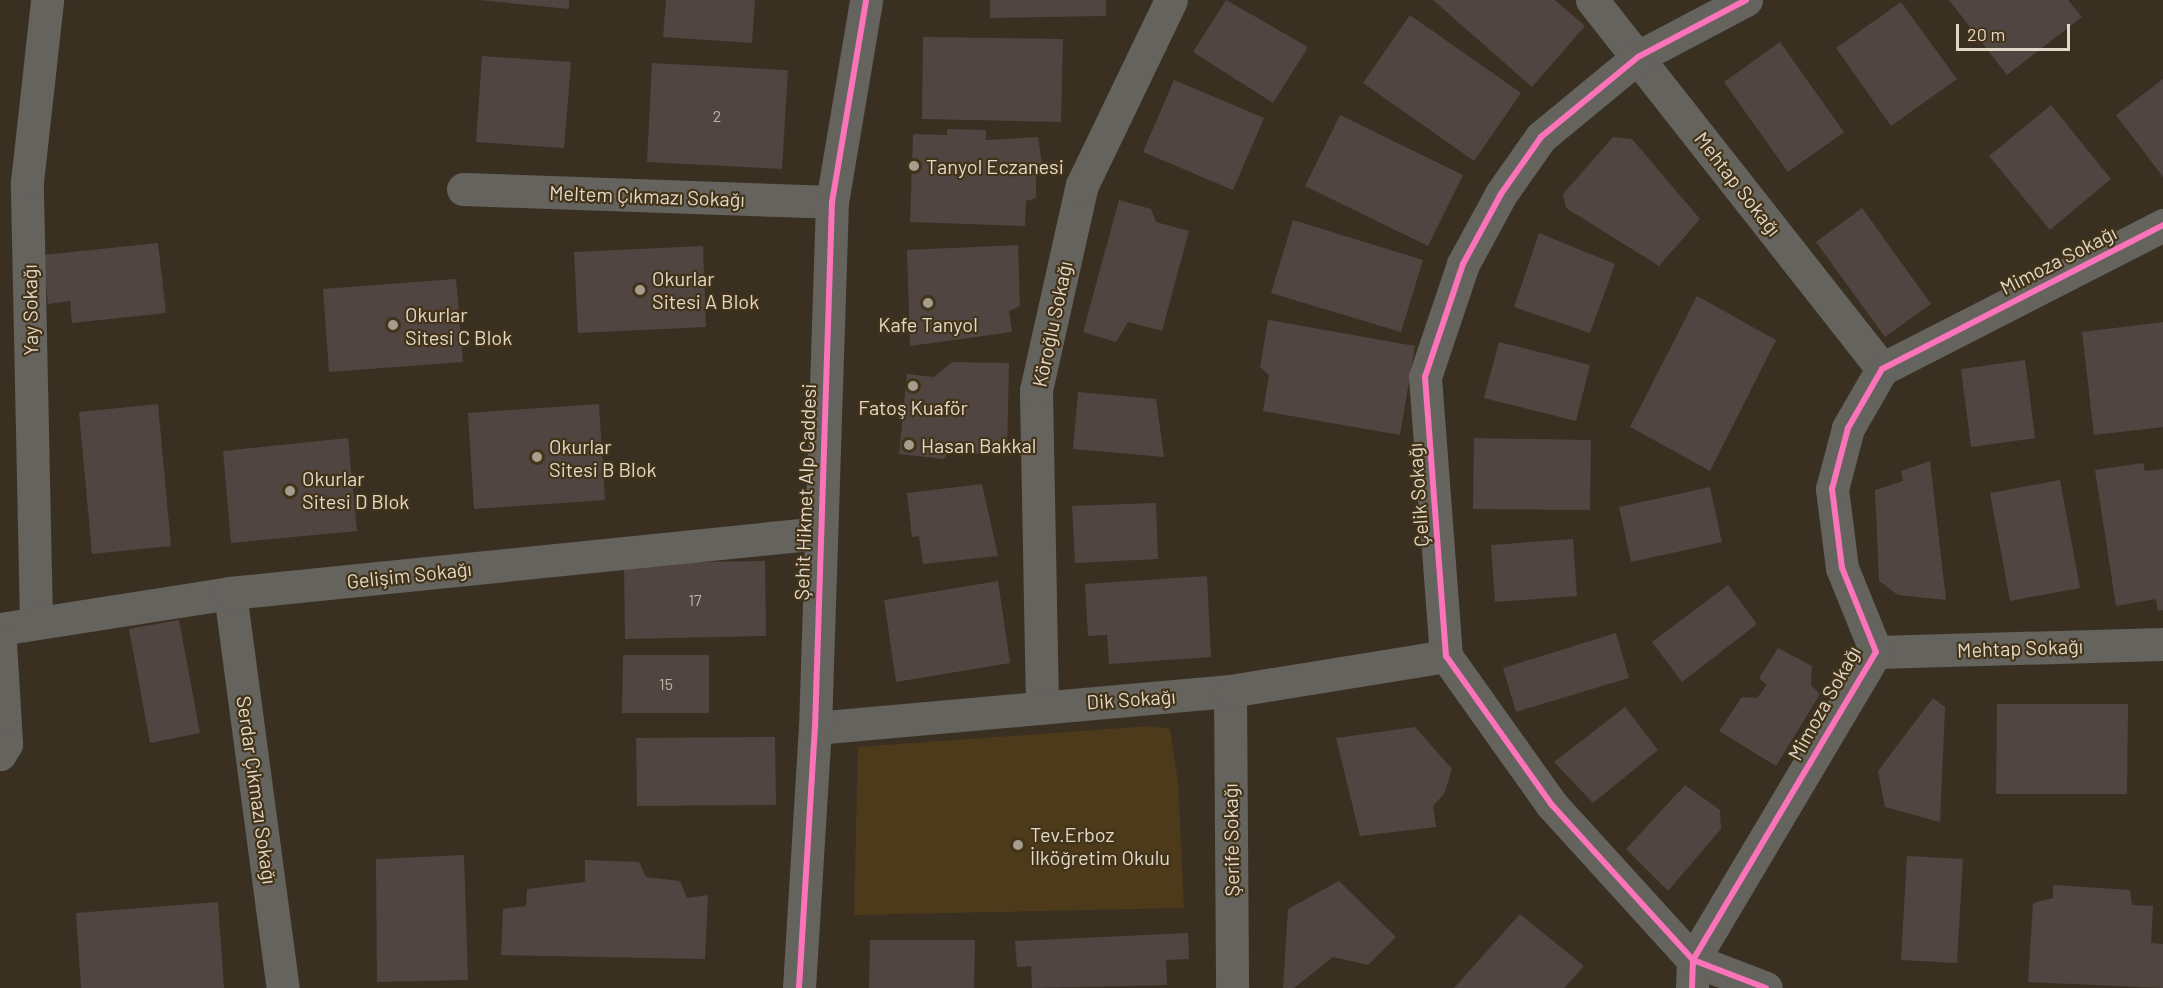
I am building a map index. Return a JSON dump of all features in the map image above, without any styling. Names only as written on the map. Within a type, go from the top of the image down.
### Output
[{"type":"street","name":"Yay Sokağı","points":[[36,622],[27,182],[46,0]]},
{"type":"street","name":"Şehit Hikmet Alp Caddesi","points":[[799,988],[815,728],[832,202],[866,0]]},
{"type":"street","name":"Köroğlu Sokağı","points":[[1042,705],[1036,390],[1082,185],[1171,0]]},
{"type":"street","name":"Mehtap Sokağı","points":[[1592,0],[1882,369]]},
{"type":"street","name":"Çelik Sokağı","points":[[1446,656],[1425,378],[1444,312],[1495,204],[1541,137],[1638,57],[1746,0]]},
{"type":"street","name":"Meltem Çıkmazı Sokağı","points":[[463,189],[832,202]]},
{"type":"street","name":"Mimoza Sokağı","points":[[1692,974],[1876,652],[1842,568],[1832,489],[1848,428],[1882,369],[2163,225]]},
{"type":"street","name":"Gelişim Sokağı","points":[[0,629],[230,593],[820,533]]},
{"type":"street","name":"Serdar Çıkmazı Sokağı","points":[[230,593],[283,988]]},
{"type":"street","points":[[0,642],[6,744],[0,754]]},
{"type":"street","name":"Mehtap Sokağı","points":[[1876,652],[2163,644]]},
{"type":"street","name":"Dik Sokağı","points":[[815,728],[1042,705],[1230,691],[1446,656]]},
{"type":"street","points":[[1446,656],[1552,805],[1692,974],[1766,988]]},
{"type":"street","name":"Şerife Sokağı","points":[[1230,691],[1232,988]]},
{"type":"shaded area","name":"Tev.Erboz İlköğretim Okulu","points":[[1150,726],[1170,729],[1178,782],[1184,908],[854,915],[858,747]]},
{"type":"building","points":[[479,0],[569,0],[569,9]]},
{"type":"building","points":[[666,0],[755,0],[752,43],[663,37]]},
{"type":"building","points":[[990,0],[1106,0],[1106,16],[990,18]]},
{"type":"building","points":[[1226,0],[1308,47],[1273,103],[1193,52]]},
{"type":"building","points":[[1433,0],[1555,0],[1585,26],[1532,87]]},
{"type":"building","points":[[1949,0],[2068,0],[2082,17],[2007,75]]},
{"type":"building","points":[[1901,2],[1957,79],[1891,126],[1836,48]]},
{"type":"building","points":[[1410,15],[1521,93],[1474,161],[1363,83]]},
{"type":"building","points":[[923,37],[1063,39],[1061,122],[922,119]]},
{"type":"building","points":[[1780,42],[1844,132],[1788,172],[1724,82]]},
{"type":"building","points":[[482,56],[571,62],[564,148],[476,142]]},
{"type":"building","points":[[652,63],[788,70],[782,169],[647,162]]},
{"type":"building","points":[[2163,79],[2163,177],[2116,115]]},
{"type":"building","points":[[1174,80],[1264,118],[1233,190],[1143,152]]},
{"type":"building","points":[[2051,105],[2111,179],[2050,230],[1989,156]]},
{"type":"building","points":[[1340,115],[1463,175],[1428,246],[1305,186]]},
{"type":"building","points":[[947,129],[986,130],[986,140],[1038,137],[1043,172],[1036,177],[1036,198],[1026,201],[1025,226],[910,222],[913,134],[947,135]]},
{"type":"building","points":[[1613,137],[1632,139],[1700,219],[1659,266],[1566,208],[1563,194]]},
{"type":"building","points":[[1119,200],[1151,209],[1156,222],[1189,231],[1162,331],[1128,322],[1116,342],[1083,332]]},
{"type":"building","points":[[1862,208],[1931,304],[1885,337],[1816,242]]},
{"type":"building","points":[[1293,220],[1423,260],[1401,332],[1271,293]]},
{"type":"building","points":[[1539,233],[1615,264],[1590,333],[1514,307]]},
{"type":"building","points":[[158,243],[166,313],[72,323],[70,301],[48,304],[43,255]]},
{"type":"building","points":[[1018,245],[1020,306],[1009,311],[1012,332],[910,346],[907,250]]},
{"type":"building","name":"Okurlar Sitesi A Blok","points":[[703,246],[706,327],[578,333],[574,252]]},
{"type":"building","name":"Okurlar Sitesi C Blok","points":[[456,279],[463,362],[329,372],[323,289]]},
{"type":"building","points":[[1697,296],[1776,340],[1710,471],[1630,427]]},
{"type":"building","points":[[1268,320],[1415,346],[1400,435],[1263,411],[1269,375],[1260,367]]},
{"type":"building","points":[[2163,322],[2163,427],[2094,435],[2082,332]]},
{"type":"building","points":[[1499,342],[1590,365],[1576,421],[1484,398]]},
{"type":"building","points":[[2025,360],[2035,438],[1971,447],[1961,369]]},
{"type":"building","points":[[952,362],[1009,363],[1007,454],[948,453],[944,459],[899,454],[907,374],[934,377]]},
{"type":"building","points":[[1078,392],[1156,399],[1164,457],[1073,449]]},
{"type":"building","points":[[158,404],[171,546],[92,554],[79,412]]},
{"type":"building","name":"Okurlar Sitesi B Blok","points":[[599,404],[605,500],[474,509],[468,413]]},
{"type":"building","name":"Okurlar Sitesi D Blok","points":[[348,438],[357,531],[231,543],[223,451]]},
{"type":"building","points":[[1474,438],[1591,440],[1590,510],[1473,509]]},
{"type":"building","points":[[1930,461],[1946,600],[1898,595],[1879,581],[1875,490],[1903,481],[1901,471]]},
{"type":"building","points":[[2143,463],[2145,471],[2163,469],[2163,610],[2158,611],[2156,599],[2116,606],[2095,470]]},
{"type":"building","points":[[2060,480],[2080,588],[2010,601],[1990,493]]},
{"type":"building","points":[[982,484],[998,556],[923,564],[919,536],[912,537],[907,493]]},
{"type":"building","points":[[1710,487],[1722,542],[1631,562],[1619,507]]},
{"type":"building","points":[[1156,503],[1158,559],[1075,563],[1072,506]]},
{"type":"building","points":[[1573,539],[1577,596],[1495,602],[1491,545]]},
{"type":"building","points":[[765,561],[766,636],[625,639],[624,563]]},
{"type":"building","points":[[1207,576],[1211,657],[1109,664],[1107,635],[1088,636],[1085,584]]},
{"type":"building","points":[[998,581],[1010,663],[896,682],[884,600]]},
{"type":"building","points":[[1728,585],[1757,624],[1682,682],[1652,642]]},
{"type":"building","points":[[179,620],[200,733],[150,743],[129,629]]},
{"type":"building","points":[[1616,633],[1629,678],[1516,712],[1503,668]]},
{"type":"building","points":[[1778,648],[1812,666],[1811,685],[1820,694],[1776,766],[1719,731],[1742,697],[1757,698],[1767,685],[1759,678]]},
{"type":"building","points":[[623,655],[709,655],[709,713],[622,713]]},
{"type":"building","points":[[1933,698],[1945,707],[1940,822],[1885,807],[1878,771]]},
{"type":"building","points":[[1997,704],[2128,704],[2127,794],[1996,794]]},
{"type":"building","points":[[1625,707],[1658,750],[1593,803],[1554,762]]},
{"type":"building","points":[[1415,727],[1452,769],[1444,794],[1433,806],[1436,827],[1360,836],[1336,738]]},
{"type":"building","points":[[775,737],[776,805],[637,806],[636,738]]},
{"type":"building","points":[[1685,785],[1720,810],[1721,829],[1668,891],[1626,849]]},
{"type":"building","points":[[464,855],[468,980],[377,982],[376,859]]},
{"type":"building","points":[[1907,856],[1963,859],[1957,963],[1901,960]]},
{"type":"building","points":[[585,860],[639,862],[646,877],[680,881],[687,898],[708,895],[705,959],[501,955],[503,909],[526,906],[527,889],[585,882]]},
{"type":"building","points":[[1339,881],[1396,937],[1368,965],[1333,957],[1294,988],[1283,988],[1288,909]]},
{"type":"building","points":[[2053,885],[2130,890],[2132,905],[2153,906],[2151,943],[2163,944],[2163,988],[2028,982],[2033,903],[2053,898]]},
{"type":"building","points":[[218,902],[224,988],[81,988],[76,913]]},
{"type":"building","points":[[1520,914],[1584,966],[1564,988],[1454,988]]},
{"type":"building","points":[[1188,933],[1189,959],[1166,960],[1167,985],[1032,988],[1031,966],[1017,967],[1015,941]]},
{"type":"building","points":[[870,940],[975,940],[974,988],[869,988]]},
{"type":"cycle path","points":[[799,988],[815,728],[832,202],[866,0]]},
{"type":"cycle path","points":[[1746,0],[1638,57],[1541,137],[1501,194],[1463,264],[1425,377],[1446,656],[1552,805],[1693,960],[1766,988]]},
{"type":"cycle path","points":[[1692,988],[1693,960],[1876,652],[1842,568],[1832,489],[1848,428],[1882,369],[2163,225]]},
{"type":"place","name":"Tanyol Eczanesi","points":[[914,166]]},
{"type":"place","name":"Okurlar Sitesi A Blok","points":[[640,290]]},
{"type":"place","name":"Kafe Tanyol","points":[[928,303]]},
{"type":"place","name":"Okurlar Sitesi C Blok","points":[[393,325]]},
{"type":"place","name":"Fatoş Kuaför","points":[[913,386]]},
{"type":"place","name":"Hasan Bakkal","points":[[909,445]]},
{"type":"place","name":"Okurlar Sitesi B Blok","points":[[537,457]]},
{"type":"place","name":"Okurlar Sitesi D Blok","points":[[290,491]]},
{"type":"place","name":"Tev.Erboz İlköğretim Okulu","points":[[1018,845]]}]
